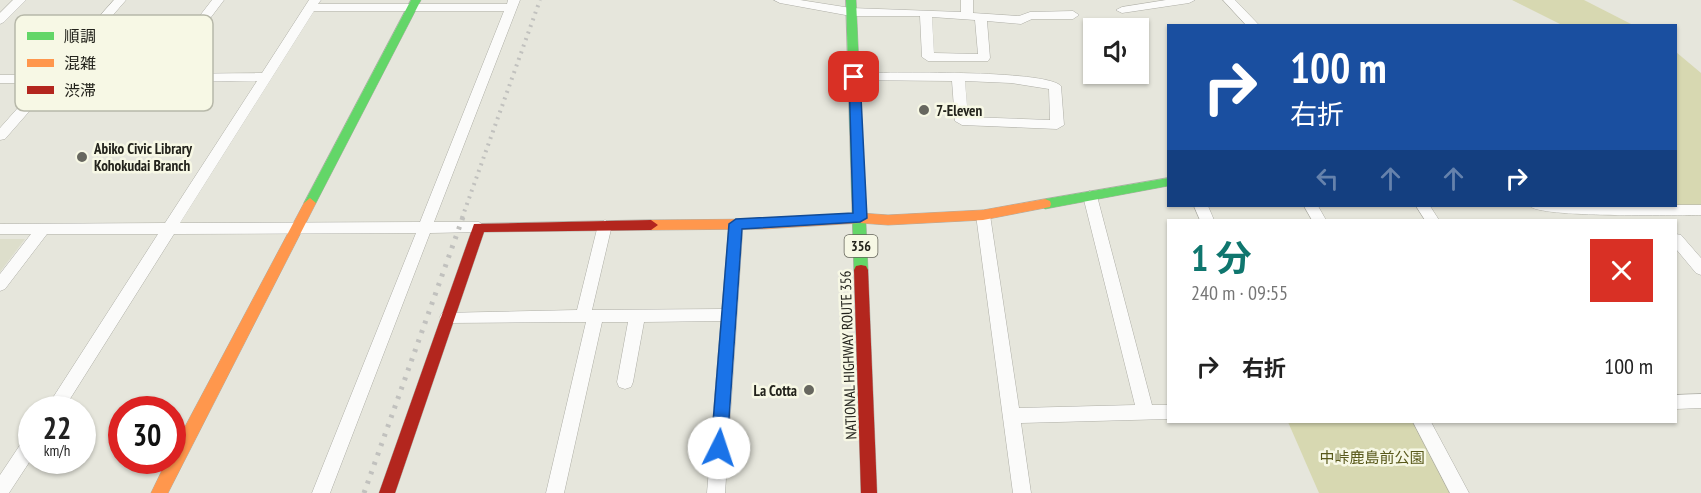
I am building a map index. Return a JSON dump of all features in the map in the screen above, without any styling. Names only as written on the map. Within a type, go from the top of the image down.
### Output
[{"type":"main road","points":[[159,493],[414,4]]},
{"type":"main road","name":"NATIONAL HIGHWAY ROUTE 356","points":[[851,6],[869,493]]},
{"type":"main road","points":[[387,493],[479,227],[736,224],[983,215],[1167,182]]},
{"type":"street","points":[[0,20],[20,0]]},
{"type":"street","points":[[107,15],[120,0]]},
{"type":"street","points":[[207,15],[218,0]]},
{"type":"street","points":[[780,0],[1021,20],[1030,16],[1073,15]]},
{"type":"street","points":[[967,0],[967,16]]},
{"type":"street","points":[[1122,10],[1189,0]]},
{"type":"street","points":[[1229,0],[1252,24]]},
{"type":"street","points":[[62,396],[313,4],[512,3],[321,493]]},
{"type":"street","points":[[926,13],[928,57],[984,58],[981,17]]},
{"type":"street","points":[[213,78],[266,77]]},
{"type":"street","points":[[854,77],[958,77],[1011,79],[1055,86],[1057,125],[962,121],[958,77]]},
{"type":"street","points":[[0,136],[22,111]]},
{"type":"street","points":[[1090,196],[1144,412]]},
{"type":"street","points":[[1548,207],[1655,215],[1701,210]]},
{"type":"street","points":[[983,215],[1022,493]]},
{"type":"street","points":[[716,493],[736,224]]},
{"type":"street","points":[[555,493],[605,225]]},
{"type":"street","points":[[0,229],[479,227]]},
{"type":"street","points":[[0,285],[43,229]]},
{"type":"street","points":[[1677,240],[1701,269]]},
{"type":"street","points":[[448,317],[728,315]]},
{"type":"street","points":[[625,382],[637,316]]},
{"type":"street","points":[[1677,400],[1701,401]]},
{"type":"street","points":[[1011,416],[1167,412]]},
{"type":"street","points":[[1423,423],[1460,493]]},
{"type":"street","points":[[0,492],[18,464]]},
{"type":"shaded area","points":[[0,239],[25,239],[0,272]]},
{"type":"green space","points":[[1512,0],[1584,0],[1631,24],[1560,24]]},
{"type":"green space","points":[[1677,53],[1701,73],[1701,208],[1677,206]]},
{"type":"green space","name":"中峠鹿島前公園","points":[[1288,423],[1423,423],[1460,493],[1319,493]]},
{"type":"railway","points":[[462,218],[540,0]]},
{"type":"railway","points":[[364,493],[463,217]]},
{"type":"traffic: fast","points":[[310,203],[416,0]]},
{"type":"traffic: fast","points":[[851,0],[861,270]]},
{"type":"traffic: fast","points":[[1045,204],[1167,182]]},
{"type":"traffic: slow","points":[[159,493],[310,203]]},
{"type":"traffic: slow","points":[[651,225],[764,224],[860,218],[888,220],[983,215],[1045,204]]},
{"type":"traffic: jam","points":[[387,493],[479,227],[651,225]]},
{"type":"traffic: jam","points":[[861,270],[869,493]]},
{"type":"place","name":"7-Eleven","points":[[924,110]]},
{"type":"place","name":"Abiko Civic Library Kohokudai Branch","points":[[82,157]]},
{"type":"place","name":"La Cotta","points":[[809,390]]},
{"type":"route","points":[[719,448],[736,224],[860,218],[854,77]]}]
